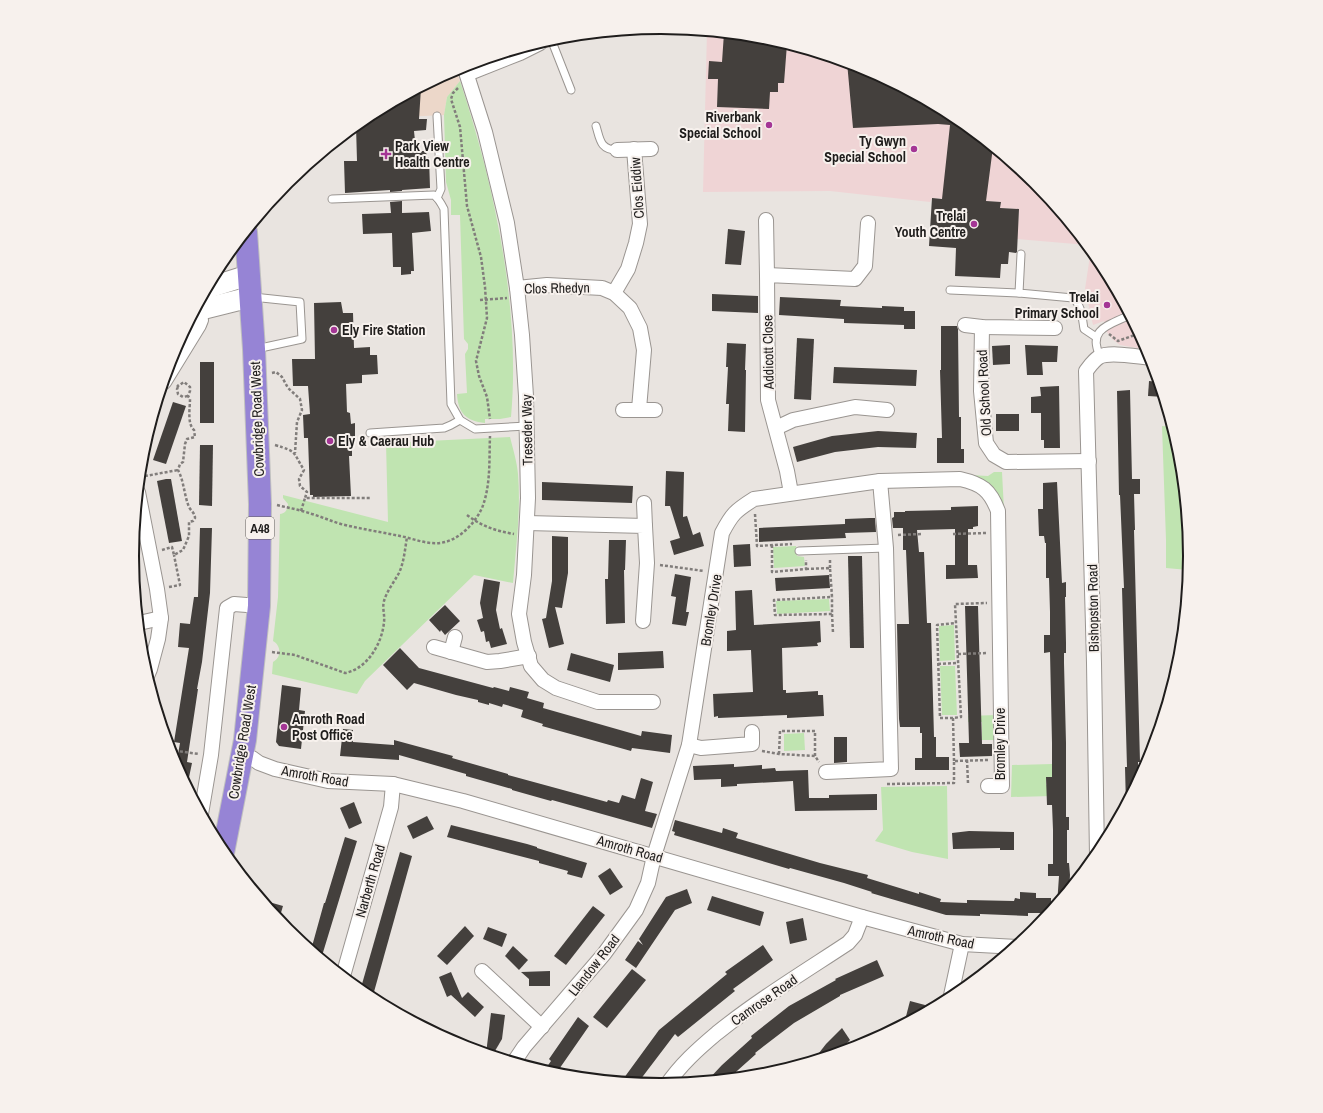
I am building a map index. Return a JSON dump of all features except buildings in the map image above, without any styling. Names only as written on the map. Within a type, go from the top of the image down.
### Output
[{"type":"highway","name":"Cowbridge Road West","points":[[225,844],[242,756],[249,707],[259,606],[260,504],[254,349],[246,239]]},
{"type":"street","points":[[466,73],[505,59]]},
{"type":"street","name":"Treseder Way","points":[[466,73],[493,164],[507,224],[513,293],[525,362],[527,426],[527,530],[519,614],[528,656],[532,666],[543,680],[556,688],[598,702],[653,702]]},
{"type":"street","name":"Clos Eiddiw","points":[[614,293],[628,269],[640,224],[634,149]]},
{"type":"street","name":"Clos Eiddiw","points":[[617,150],[651,149]]},
{"type":"street","name":"Addicott Close","points":[[766,220],[768,400],[787,471],[790,493]]},
{"type":"street","points":[[767,275],[855,279],[865,266],[868,222]]},
{"type":"street","points":[[215,286],[249,276]]},
{"type":"street","name":"Clos Rhedyn","points":[[513,293],[547,285],[574,285],[602,288],[614,293],[630,308],[640,328],[644,350],[639,409]]},
{"type":"street","points":[[202,309],[251,297]]},
{"type":"street","points":[[179,358],[199,325],[201,320],[199,314]]},
{"type":"street","points":[[965,325],[982,327],[1055,328]]},
{"type":"street","name":"Old School Road","points":[[982,327],[981,391],[986,443],[994,455],[1006,462],[1090,461]]},
{"type":"street","points":[[1096,359],[1114,354],[1144,357]]},
{"type":"street","name":"Bishopston Road","points":[[1096,359],[1086,371],[1090,461],[1097,846]]},
{"type":"street","points":[[776,428],[793,420],[856,406],[887,410]]},
{"type":"street","points":[[623,410],[655,410]]},
{"type":"street","name":"Bromley Drive","points":[[654,856],[689,745],[722,533],[728,521],[737,510],[754,499],[880,481],[960,479],[972,482],[983,488],[993,498],[998,511],[1002,786],[988,786]]},
{"type":"street","points":[[826,772],[891,769],[885,542],[880,481]]},
{"type":"street","points":[[643,621],[647,563],[644,503]]},
{"type":"street","points":[[141,509],[157,589],[161,618],[158,639],[151,666]]},
{"type":"street","points":[[527,530],[645,526]]},
{"type":"street","name":"Cowbridge Road West","points":[[203,807],[211,755],[227,608],[234,604],[259,606]]},
{"type":"street","points":[[143,622],[161,618]]},
{"type":"street","points":[[451,652],[456,637]]},
{"type":"street","points":[[434,647],[487,662],[517,659],[528,656]]},
{"type":"street","points":[[689,745],[701,748],[752,738]]},
{"type":"street","name":"Amroth Road","points":[[242,756],[252,758],[275,769],[328,781],[393,784],[463,801],[862,917],[962,944],[1009,947]]},
{"type":"street","name":"Narberth Road","points":[[343,971],[391,807],[393,784]]},
{"type":"street","name":"Llandow Road","points":[[517,1058],[604,954],[636,910],[648,883],[654,856]]},
{"type":"street","name":"Camrose Road","points":[[671,1079],[697,1050],[737,1017],[848,943],[855,935],[862,917]]},
{"type":"street","points":[[952,991],[962,944]]},
{"type":"street","points":[[482,971],[542,1027]]},
{"type":"lane","points":[[554,46],[571,90]]},
{"type":"lane","points":[[437,116],[441,189],[437,198]]},
{"type":"lane","points":[[596,126],[600,140],[605,148],[609,150],[617,150]]},
{"type":"lane","points":[[332,199],[434,195],[441,202],[444,209],[451,404],[460,420],[475,429],[527,426]]},
{"type":"lane","points":[[1019,293],[1021,254]]},
{"type":"lane","points":[[950,290],[1019,293],[1073,298],[1080,308],[1084,329],[1096,337]]},
{"type":"lane","points":[[251,297],[300,302],[302,339],[254,349]]},
{"type":"lane","points":[[1096,359],[1096,337],[1099,331],[1126,317]]},
{"type":"lane","points":[[370,433],[444,428],[460,420]]},
{"type":"lane","points":[[802,551],[885,542]]},
{"type":"path","points":[[466,73],[453,93],[451,99],[460,128],[467,206],[481,257],[484,276],[487,318],[476,361],[479,376],[487,397],[490,424]]},
{"type":"path","points":[[480,300],[486,300],[513,293]]},
{"type":"path","points":[[1109,334],[1118,341],[1135,336]]},
{"type":"path","points":[[272,373],[276,372],[282,377],[288,388],[300,399],[302,410],[297,422],[295,453],[304,470],[300,479],[300,486],[307,492],[301,511]]},
{"type":"path","points":[[170,382],[178,386]]},
{"type":"path","points":[[178,386],[184,382],[190,388],[188,396],[190,399],[190,423],[191,428],[194,430],[195,437],[187,439],[183,462],[180,464],[178,470]]},
{"type":"path","points":[[178,386],[178,394],[183,397],[188,396]]},
{"type":"path","points":[[277,505],[346,525],[430,543],[445,542],[461,533],[475,520],[482,508],[488,486],[490,434]]},
{"type":"path","points":[[275,445],[295,453]]},
{"type":"path","points":[[145,476],[178,470]]},
{"type":"path","points":[[174,555],[183,550],[189,536],[189,522],[193,521],[195,518],[195,514],[189,507],[182,476],[178,470]]},
{"type":"path","points":[[305,498],[371,498]]},
{"type":"path","points":[[754,499],[756,546],[797,544],[802,551],[806,569]]},
{"type":"path","points":[[467,515],[500,532],[527,530]]},
{"type":"path","points":[[952,534],[998,533]]},
{"type":"path","points":[[885,542],[922,534]]},
{"type":"path","points":[[270,652],[295,655],[345,674],[368,660],[380,642],[384,623],[383,607],[399,572],[407,537]]},
{"type":"path","points":[[772,545],[772,572],[830,568],[833,633]]},
{"type":"path","points":[[149,552],[172,547],[174,555],[180,585],[157,589]]},
{"type":"path","points":[[647,563],[716,573]]},
{"type":"path","points":[[832,597],[774,600],[775,615],[832,614]]},
{"type":"path","points":[[956,623],[937,624],[940,718],[961,717],[955,604],[999,602]]},
{"type":"path","points":[[958,654],[1000,653]]},
{"type":"path","points":[[938,664],[958,664]]},
{"type":"path","points":[[953,718],[954,761]]},
{"type":"path","points":[[752,738],[763,752],[773,752],[779,754],[815,756],[814,731],[780,731],[779,754]]},
{"type":"path","points":[[967,760],[968,783]]},
{"type":"shaded area","points":[[707,36],[730,38],[797,52],[829,62],[893,88],[923,104],[980,142],[1006,164],[1031,187],[1081,244],[1017,239],[1019,209],[1000,208],[1000,202],[932,198],[930,202],[830,191],[703,192]]},
{"type":"shaded area","points":[[458,76],[460,81],[447,97],[444,115],[377,118],[430,88]]},
{"type":"shaded area","name":"Trelai Primary School","points":[[1090,257],[1114,295],[1140,348],[1120,345],[1112,339],[1107,332],[1104,321],[1093,325],[1085,289]]},
{"type":"green space","points":[[460,81],[484,162],[494,204],[508,290],[512,333],[513,375],[511,417],[485,419],[485,423],[478,422],[464,415],[459,406],[457,394],[467,393],[465,354],[468,349],[468,344],[464,339],[460,215],[451,215],[451,200],[446,182],[444,115],[447,97]]},
{"type":"green space","points":[[1162,426],[1167,426],[1180,488],[1183,522],[1184,570],[1166,568]]},
{"type":"green space","points":[[510,437],[517,465],[519,488],[518,529],[513,583],[474,575],[365,681],[357,694],[272,674],[273,662],[279,655],[278,646],[273,641],[278,597],[280,514],[286,511],[288,504],[283,498],[283,495],[388,522],[386,443]]},
{"type":"green space","points":[[994,472],[1002,472],[1004,510],[970,475],[988,476]]},
{"type":"green space","points":[[796,546],[797,556],[804,557],[805,566],[774,568],[773,547]]},
{"type":"green space","points":[[829,599],[830,611],[777,614],[776,601]]},
{"type":"green space","points":[[954,625],[955,660],[940,661],[939,626]]},
{"type":"green space","points":[[940,666],[955,666],[957,715],[942,715]]},
{"type":"green space","points":[[996,715],[997,740],[982,740],[982,722],[968,722],[968,716]]},
{"type":"green space","points":[[804,733],[805,750],[784,751],[784,734]]},
{"type":"green space","points":[[1052,764],[1053,777],[1046,778],[1046,785],[1052,785],[1052,796],[1011,797],[1012,765]]},
{"type":"green space","points":[[947,786],[948,859],[912,852],[875,841],[883,830],[881,787]]},
{"type":"place","name":"Riverbank Special School","points":[[769,125]]},
{"type":"place","name":"Ty Gwyn Special School","points":[[914,149]]},
{"type":"place","name":"Park View Health Centre","points":[[386,154]]},
{"type":"place","name":"Trelai Youth Centre","points":[[974,224]]},
{"type":"place","name":"Trelai Primary School","points":[[1107,305]]},
{"type":"place","name":"Ely Fire Station","points":[[334,330]]},
{"type":"place","name":"Ely & Caerau Hub","points":[[330,441]]},
{"type":"place","name":"Amroth Road Post Office","points":[[284,727]]}]
